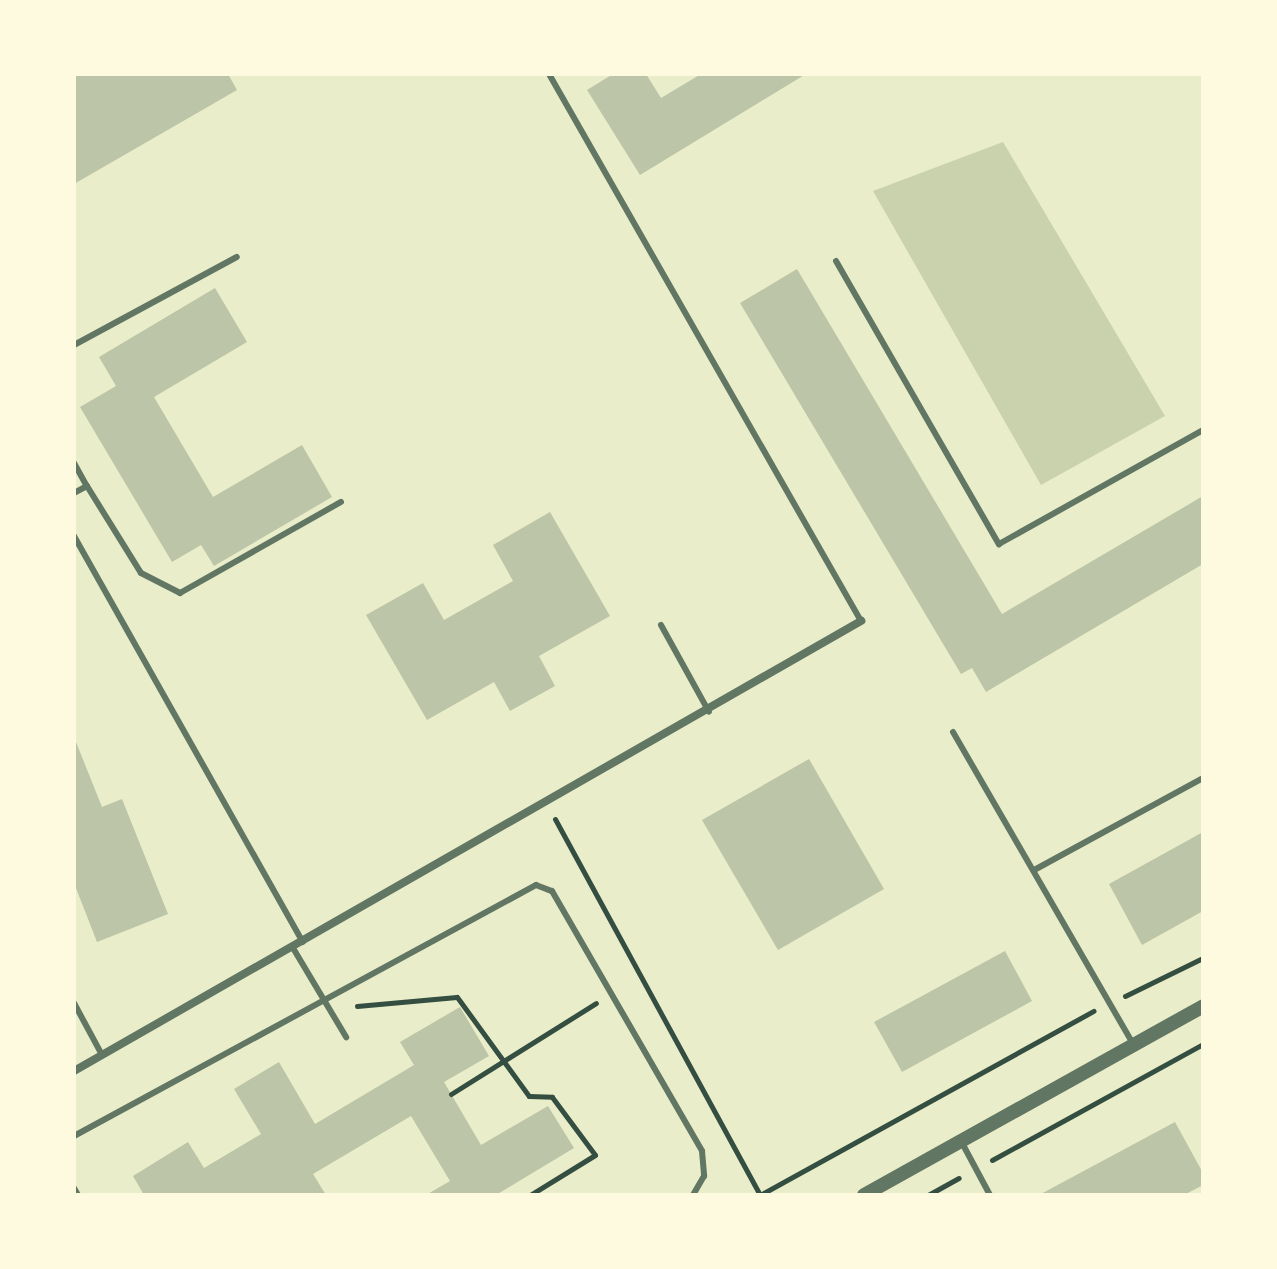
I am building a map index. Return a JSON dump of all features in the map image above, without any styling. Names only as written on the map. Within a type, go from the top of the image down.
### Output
[{"type":"street","points":[[74,1071],[709,712],[861,621]]},
{"type":"street","points":[[864,1195],[1203,1006]]},
{"type":"lane","points":[[549,74],[861,621]]},
{"type":"lane","points":[[74,345],[237,257]]},
{"type":"lane","points":[[836,261],[999,544],[1203,430]]},
{"type":"lane","points":[[74,463],[141,573],[180,593],[341,502]]},
{"type":"lane","points":[[74,493],[87,486]]},
{"type":"lane","points":[[74,536],[303,942]]},
{"type":"lane","points":[[661,625],[709,712]]},
{"type":"lane","points":[[953,732],[1036,869],[1133,1044]]},
{"type":"lane","points":[[1036,869],[1203,778]]},
{"type":"lane","points":[[74,1136],[320,997],[536,885],[552,891],[702,1151],[704,1176],[693,1195]]},
{"type":"lane","points":[[293,948],[346,1037]]},
{"type":"lane","points":[[74,1003],[102,1055]]},
{"type":"lane","points":[[961,1141],[990,1195]]},
{"type":"lane","points":[[74,1188],[78,1195]]},
{"type":"path","points":[[546,804],[760,1195],[1110,1002],[1203,958]]},
{"type":"path","points":[[451,1094],[640,975]]},
{"type":"path","points":[[327,1006],[457,997],[529,1096],[552,1097],[595,1155],[530,1195]]},
{"type":"path","points":[[928,1195],[1203,1044]]},
{"type":"green space","points":[[1003,142],[1165,416],[1041,485],[873,191]]},
{"type":"building","points":[[74,74],[228,74],[237,90],[74,184]]},
{"type":"building","points":[[613,74],[646,74],[661,98],[701,74],[806,74],[640,175],[587,90]]},
{"type":"building","points":[[797,269],[1002,614],[1203,496],[1203,564],[986,692],[972,668],[961,674],[740,303]]},
{"type":"building","points":[[215,288],[247,342],[154,397],[213,497],[302,445],[332,497],[214,566],[201,545],[172,562],[80,407],[116,386],[99,357]]},
{"type":"building","points":[[550,512],[610,616],[539,656],[555,686],[510,711],[494,682],[427,720],[366,615],[423,583],[444,620],[513,581],[493,545]]},
{"type":"building","points":[[74,737],[102,807],[122,799],[168,914],[97,942],[74,883]]},
{"type":"building","points":[[809,759],[884,889],[778,950],[702,820]]},
{"type":"building","points":[[1203,832],[1203,911],[1142,945],[1109,884]]},
{"type":"building","points":[[1005,951],[1032,1001],[902,1072],[874,1022]]},
{"type":"building","points":[[460,1007],[489,1056],[444,1082],[481,1145],[548,1106],[574,1148],[496,1195],[426,1195],[450,1181],[411,1116],[313,1174],[326,1195],[144,1195],[133,1176],[188,1142],[204,1168],[261,1134],[234,1089],[279,1062],[315,1124],[414,1065],[400,1042]]},
{"type":"building","points":[[1175,1122],[1203,1173],[1203,1185],[1184,1195],[1039,1195]]}]
